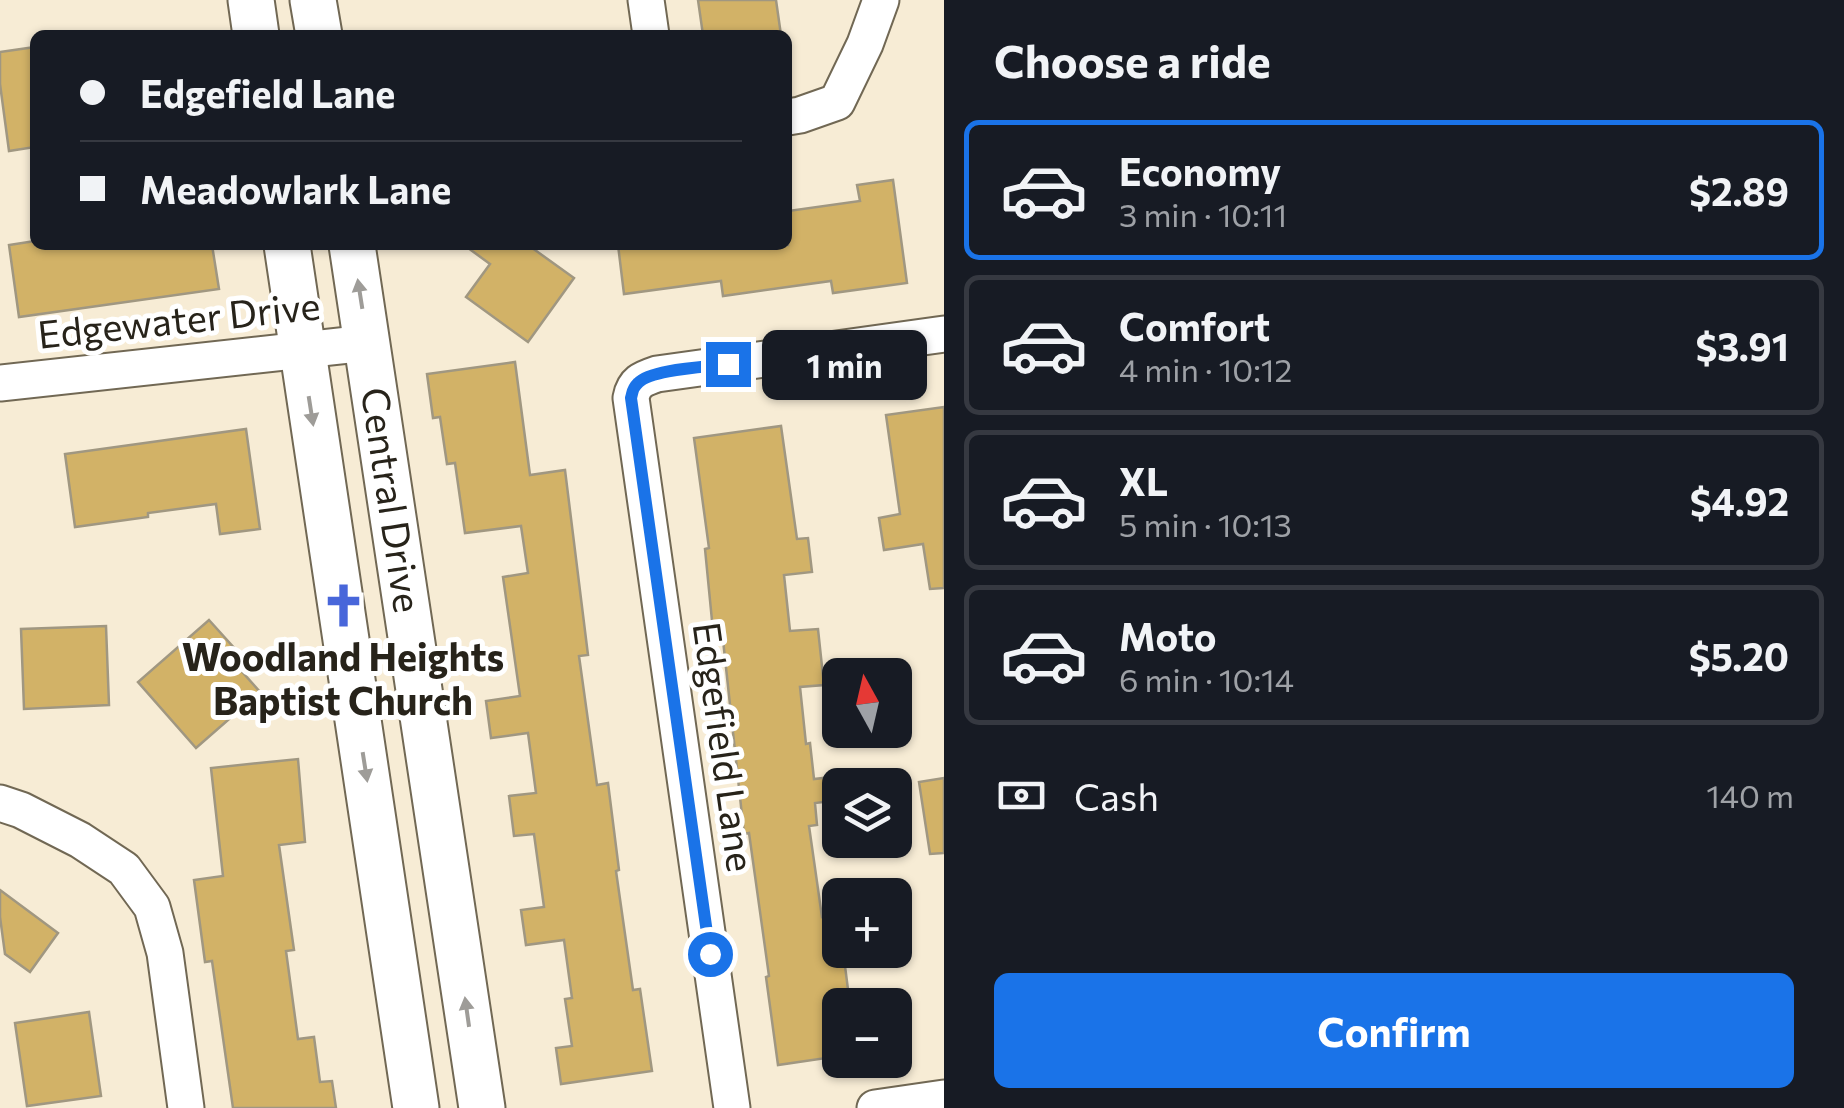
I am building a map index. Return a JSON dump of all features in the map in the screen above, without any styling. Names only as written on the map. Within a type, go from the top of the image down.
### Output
[{"type":"main road","points":[[252,0],[255,30]]},
{"type":"main road","points":[[313,0],[318,30]]},
{"type":"main road","name":"Central Drive","points":[[288,250],[416,1108]]},
{"type":"main road","name":"Central Drive","points":[[353,250],[482,1108]]},
{"type":"street","points":[[646,0],[650,30]]},
{"type":"street","points":[[792,116],[837,102],[881,0]]},
{"type":"street","name":"Edgefield Lane","points":[[732,1108],[631,398],[633,389],[640,380],[656,374],[944,334]]},
{"type":"street","name":"Edgewater Drive","points":[[0,383],[367,343]]},
{"type":"street","points":[[0,803],[80,840],[124,869],[152,907],[165,953],[186,1108]]},
{"type":"street","points":[[875,1108],[944,1098]]},
{"type":"building","points":[[698,0],[776,0],[780,30],[702,30]]},
{"type":"building","points":[[30,48],[30,148],[9,151],[0,52]]},
{"type":"building","points":[[893,180],[907,283],[833,293],[831,281],[723,296],[721,281],[624,294],[619,250],[792,250],[792,210],[860,201],[857,185]]},
{"type":"building","points":[[30,242],[30,250],[213,250],[219,289],[19,317],[9,245]]},
{"type":"building","points":[[471,250],[535,250],[574,278],[528,342],[466,297],[490,264]]},
{"type":"building","points":[[515,362],[530,475],[565,470],[588,655],[579,656],[597,785],[608,783],[633,990],[640,989],[652,1071],[561,1084],[556,1048],[572,1046],[565,999],[572,998],[564,940],[526,945],[521,910],[544,907],[534,834],[514,836],[509,796],[536,793],[528,733],[491,738],[486,701],[520,696],[503,577],[528,573],[521,526],[465,533],[455,463],[447,464],[440,417],[433,418],[427,374]]},
{"type":"building","points":[[944,407],[944,588],[930,589],[923,544],[884,550],[879,518],[900,514],[886,415]]},
{"type":"building","points":[[781,426],[797,539],[808,538],[812,572],[784,575],[790,631],[818,629],[822,685],[800,687],[814,779],[822,778],[822,802],[815,803],[817,825],[809,826],[822,917],[822,968],[845,968],[848,988],[822,988],[822,1059],[778,1065],[749,833],[744,834],[723,640],[714,641],[705,549],[709,548],[694,438]]},
{"type":"building","points":[[246,429],[260,529],[220,534],[216,504],[75,527],[65,454]]},
{"type":"building","points":[[209,620],[236,650],[229,657],[260,692],[196,748],[138,682]]},
{"type":"building","points":[[106,626],[109,705],[24,709],[21,629]]},
{"type":"building","points":[[298,759],[305,842],[279,845],[294,950],[286,951],[298,1039],[314,1037],[320,1082],[332,1081],[336,1108],[233,1108],[212,961],[205,962],[194,880],[223,876],[211,768]]},
{"type":"building","points":[[944,778],[944,853],[930,854],[919,782]]},
{"type":"building","points":[[0,890],[58,933],[30,972],[5,954]]},
{"type":"building","points":[[89,1012],[101,1096],[27,1106],[15,1023]]},
{"type":"place","name":"Woodland Heights Baptist Church","points":[[343,606]]},
{"type":"route","points":[[710,954],[631,398],[640,380],[656,374],[728,364]]}]
